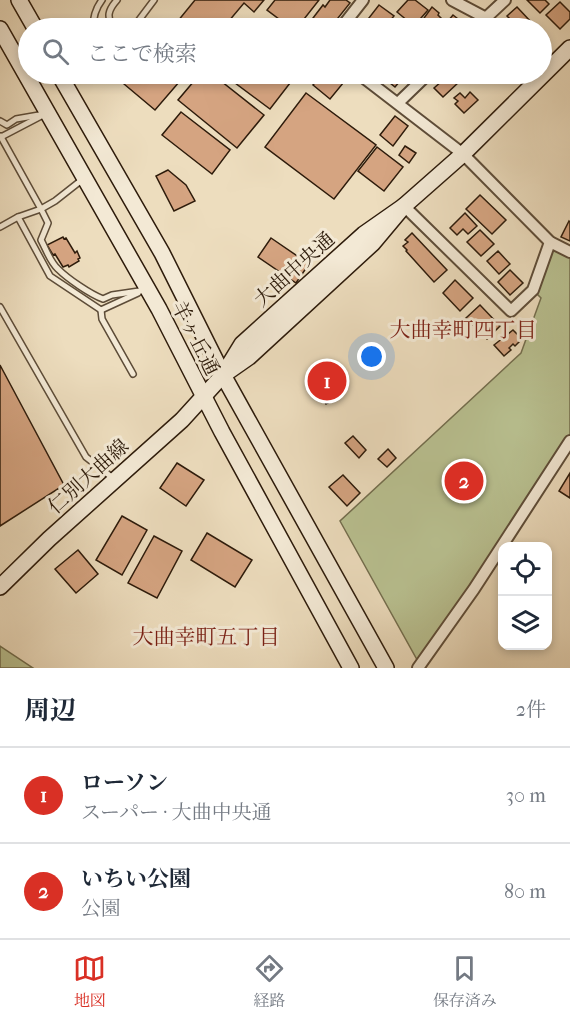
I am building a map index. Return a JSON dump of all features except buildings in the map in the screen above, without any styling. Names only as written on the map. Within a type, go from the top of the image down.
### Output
[{"type":"main road","points":[[19,0],[29,18]]},
{"type":"main road","name":"羊ヶ丘通","points":[[0,29],[18,62]]},
{"type":"main road","name":"大曲中央通","points":[[552,66],[570,48]]},
{"type":"main road","name":"羊ヶ丘通","points":[[30,84],[147,289],[203,397],[351,668]]},
{"type":"main road","name":"羊ヶ丘通","points":[[70,84],[162,253],[223,375],[387,668]]},
{"type":"main road","name":"大曲中央通","points":[[203,397],[223,375],[242,344],[364,234],[404,206],[463,154],[534,84]]},
{"type":"main road","name":"仁別大曲線","points":[[0,587],[49,539],[182,420],[203,397]]},
{"type":"street","points":[[349,18],[363,0]]},
{"type":"street","points":[[452,0],[486,18],[505,0]]},
{"type":"street","points":[[371,84],[463,154],[550,242],[570,252]]},
{"type":"street","points":[[398,104],[418,84]]},
{"type":"street","points":[[404,206],[511,311],[533,290],[550,242]]},
{"type":"street","points":[[418,668],[474,589],[570,441]]},
{"type":"lane","points":[[93,18],[96,7],[102,0]]},
{"type":"lane","points":[[109,18],[109,12],[117,0]]},
{"type":"lane","points":[[140,18],[154,0]]},
{"type":"lane","points":[[0,121],[7,125],[16,119],[46,113]]},
{"type":"lane","points":[[46,113],[1,136],[48,223],[41,240],[58,270],[103,299],[147,289]]},
{"type":"lane","points":[[0,227],[55,201],[85,178]]},
{"type":"lane","points":[[18,217],[50,276],[101,309]]},
{"type":"lane","points":[[101,309],[147,289]]},
{"type":"lane","points":[[0,307],[86,457],[115,480]]},
{"type":"lane","points":[[101,309],[102,319],[133,374]]},
{"type":"green space","points":[[550,242],[570,252],[570,441],[502,542],[498,542],[498,549],[420,665],[340,521],[521,353],[541,298],[533,290]]},
{"type":"green space","points":[[0,646],[33,668],[0,668]]},
{"type":"place","name":"ローソン","points":[[327,381]]},
{"type":"place","name":"いちい公園","points":[[464,481]]},
{"type":"district","name":"大曲幸町四丁目","points":[[463,330]]},
{"type":"district","name":"大曲幸町五丁目","points":[[206,637]]}]
